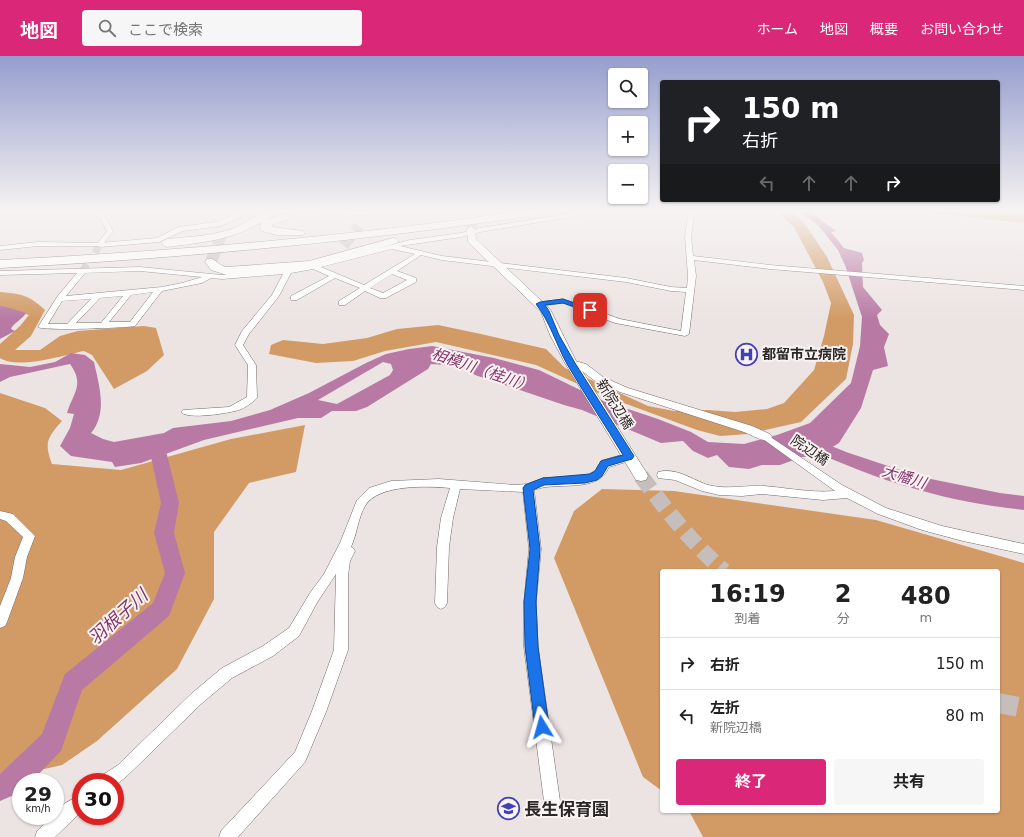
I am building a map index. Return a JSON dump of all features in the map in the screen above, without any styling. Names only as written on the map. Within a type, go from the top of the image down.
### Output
[{"type":"highway","points":[[0,259],[144,246]]},
{"type":"highway","points":[[0,259],[206,246]]},
{"type":"highway","points":[[30,263],[250,246]]},
{"type":"highway","points":[[0,264],[255,256],[312,259],[331,255],[342,246]]},
{"type":"highway","points":[[211,262],[212,266],[227,271],[284,268],[310,265],[377,246]]},
{"type":"main road","name":"新院辺橋","points":[[478,246],[546,311],[556,335],[574,368],[642,476]]},
{"type":"street","points":[[0,248],[15,246]]},
{"type":"street","points":[[0,273],[158,269],[210,276],[255,275],[314,268],[390,246]]},
{"type":"street","points":[[394,246],[419,254],[442,258],[616,278],[671,289],[690,290]]},
{"type":"street","points":[[540,304],[563,301],[618,321],[685,334],[692,276],[689,246]]},
{"type":"street","points":[[342,303],[393,272],[419,254]]},
{"type":"street","points":[[690,258],[881,277],[1024,288]]},
{"type":"street","points":[[314,268],[384,296],[414,280],[393,272]]},
{"type":"street","points":[[83,270],[60,299],[42,327],[132,324],[160,289]]},
{"type":"street","points":[[186,412],[229,410],[243,406],[252,398],[252,365],[239,345],[245,333],[275,296],[288,272]]},
{"type":"street","points":[[60,299],[160,289],[201,282],[210,276]]},
{"type":"street","points":[[294,298],[333,276]]},
{"type":"street","points":[[102,326],[130,292]]},
{"type":"street","points":[[68,327],[98,295]]},
{"type":"street","points":[[574,368],[582,366],[599,379],[624,390],[748,429],[766,437]]},
{"type":"street","name":"院辺橋","points":[[766,437],[838,487],[872,506],[919,523],[980,541],[1024,549]]},
{"type":"street","points":[[117,773],[227,672],[268,652],[294,632],[314,597],[328,578],[349,537],[361,504],[373,491],[391,485],[439,483],[515,489],[528,488],[543,482],[585,480],[598,474],[605,464],[628,454]]},
{"type":"street","points":[[662,474],[676,476],[706,488],[719,491],[742,492],[762,490],[823,496],[850,494]]},
{"type":"street","points":[[441,603],[446,518],[456,484]]},
{"type":"street","points":[[528,488],[535,549],[530,602],[531,647],[552,801]]},
{"type":"street","points":[[0,515],[9,517],[29,536],[21,557],[17,578],[0,622]]},
{"type":"street","points":[[227,837],[300,757],[319,712],[341,650],[342,576],[344,561],[353,543],[349,537]]},
{"type":"street","points":[[43,837],[72,809]]},
{"type":"shaded area","points":[[804,246],[820,246],[827,257],[854,315],[853,344],[846,379],[801,422],[748,434],[720,436],[697,430],[602,395],[536,365],[436,342],[385,351],[353,361],[316,363],[269,354],[271,345],[283,340],[323,344],[367,338],[397,329],[438,325],[546,349],[565,368],[648,406],[674,411],[708,410],[735,412],[767,409],[784,403],[814,370],[824,336],[831,303],[823,282]]},
{"type":"shaded area","points":[[0,292],[30,298],[45,310],[31,336],[15,350],[40,350],[60,336],[78,331],[144,326],[156,328],[164,355],[147,371],[114,389],[92,355],[84,351],[53,358],[18,363],[0,358],[0,344],[20,326],[29,315],[0,305]]},
{"type":"shaded area","points":[[0,393],[45,408],[62,421],[50,436],[48,441],[48,450],[52,464],[121,470],[231,439],[305,425],[296,472],[249,483],[214,532],[214,599],[177,669],[97,741],[62,765],[27,773],[12,773],[12,776],[0,779]]},
{"type":"shaded area","points":[[602,489],[674,491],[876,520],[1024,563],[1024,837],[703,837],[690,813],[1000,813],[1000,569],[660,569],[660,790],[643,777],[554,558],[574,511]]},
{"type":"water","name":"相模川（桂川）","points":[[835,246],[843,246],[862,253],[864,260],[862,263],[863,287],[882,310],[877,315],[880,325],[889,334],[884,347],[888,366],[873,370],[861,408],[839,443],[816,457],[802,457],[780,465],[762,465],[749,469],[729,467],[717,455],[708,458],[693,451],[683,441],[661,443],[582,410],[475,375],[467,370],[454,366],[431,364],[428,369],[367,407],[356,411],[332,411],[321,418],[298,418],[204,440],[141,463],[115,467],[112,462],[71,456],[60,446],[70,428],[74,414],[67,413],[75,394],[77,383],[77,378],[70,364],[10,377],[0,382],[0,364],[30,367],[55,362],[71,353],[85,355],[94,362],[101,399],[99,417],[91,433],[103,439],[114,442],[164,433],[173,428],[231,421],[270,410],[309,393],[386,354],[432,346],[494,358],[539,370],[601,400],[658,419],[691,432],[708,442],[744,444],[777,435],[810,423],[851,383],[860,346],[862,317],[845,265]],"holes":[[[383,362],[391,364],[393,370],[390,375],[337,404],[318,400]]]},
{"type":"water","points":[[0,305],[26,313],[12,327],[11,329],[15,331],[0,339]]},
{"type":"waterway","name":"大幡川","points":[[805,441],[840,456],[920,484],[1000,500],[1024,503]]},
{"type":"waterway","name":"羽根子川","points":[[0,788],[12,782],[52,742],[73,682],[161,609],[175,573],[164,533],[170,503],[156,443]]},
{"type":"tunnel","points":[[83,270],[99,246]]},
{"type":"tunnel","points":[[211,262],[217,246]]},
{"type":"tunnel","points":[[641,476],[680,526],[722,569]]},
{"type":"tunnel","points":[[1000,703],[1024,708]]},
{"type":"place","name":"都留市立病院","points":[[747,354]]},
{"type":"place","name":"長生保育園","points":[[509,809]]},
{"type":"route","points":[[542,727],[531,647],[530,602],[535,549],[528,488],[543,482],[557,480],[585,480],[598,474],[605,464],[629,456],[571,363],[556,335],[546,311],[540,304],[563,301],[590,310]]}]
